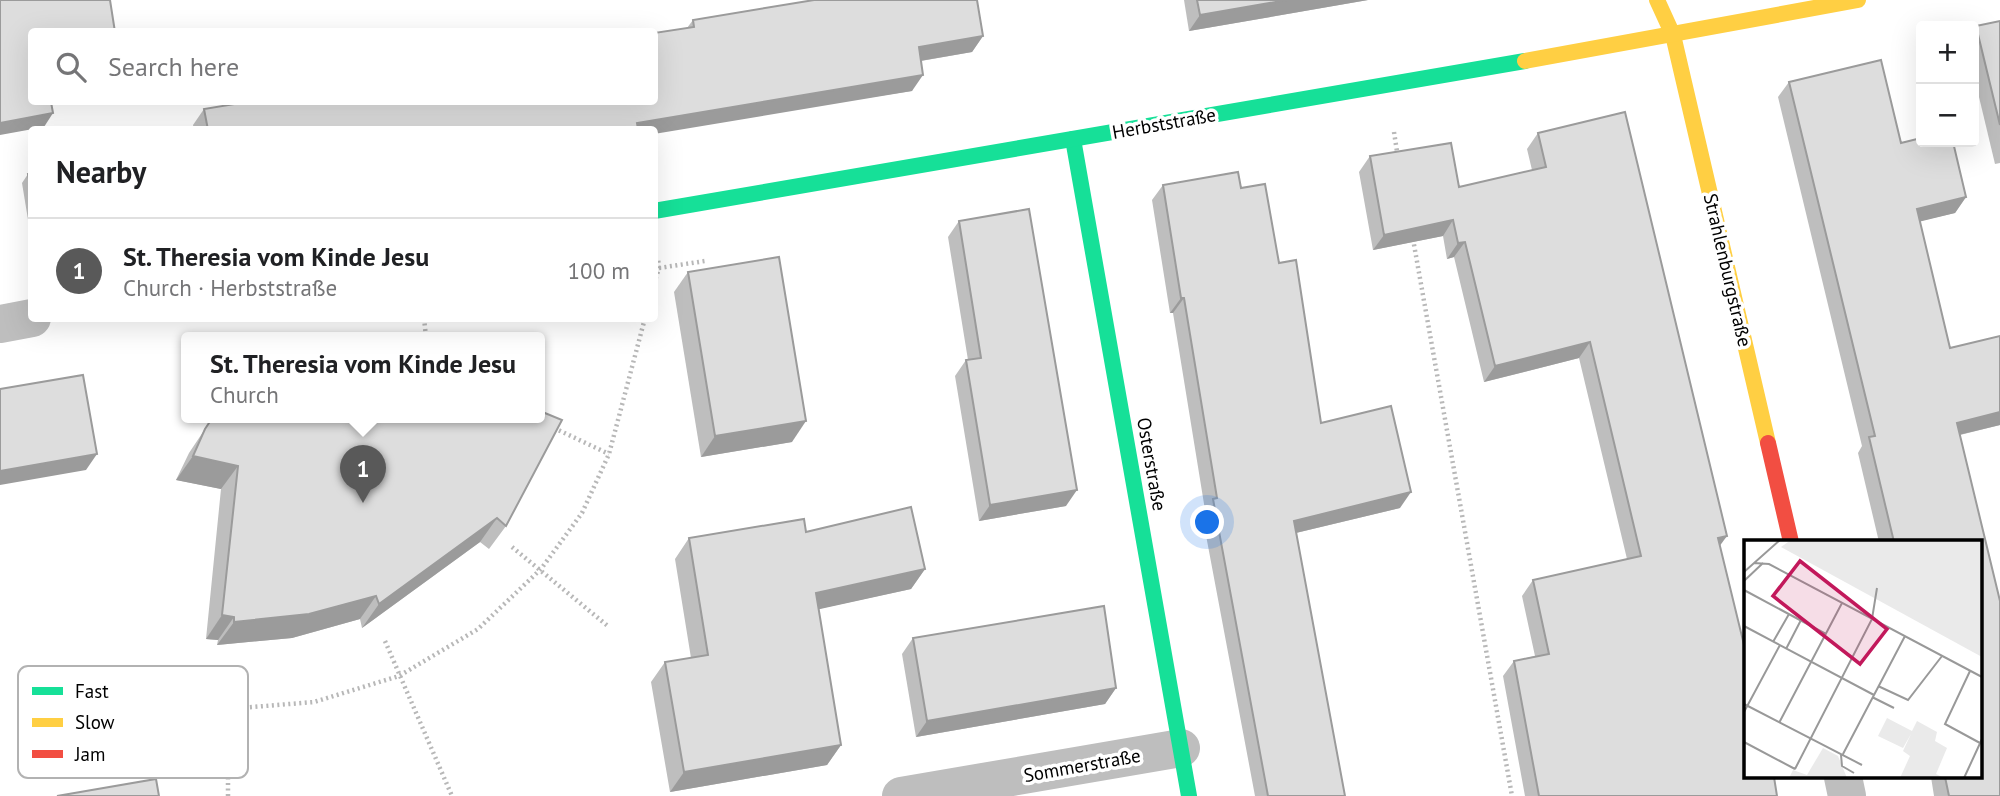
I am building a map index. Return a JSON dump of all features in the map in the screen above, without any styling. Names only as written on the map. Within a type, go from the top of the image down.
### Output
[{"type":"street","name":"Strahlenburgstraße","points":[[1657,0],[1673,35],[1791,540]]},
{"type":"street","name":"Herbststraße","points":[[658,210],[1673,35],[1858,0]]},
{"type":"street","name":"Osterstraße","points":[[1073,139],[1189,796]]},
{"type":"street","points":[[0,324],[28,319]]},
{"type":"street","name":"Sommerstraße","points":[[901,796],[1181,748]]},
{"type":"street","points":[[1843,778],[1847,796]]},
{"type":"path","points":[[1385,85],[1400,167]]},
{"type":"path","points":[[1412,235],[1512,796]]},
{"type":"path","points":[[659,268],[705,261]]},
{"type":"path","points":[[248,707],[314,702],[399,676],[478,629],[541,569],[582,513],[609,454],[644,322]]},
{"type":"path","points":[[543,423],[609,454]]},
{"type":"path","points":[[512,547],[609,627]]},
{"type":"path","points":[[384,641],[452,796]]},
{"type":"path","points":[[229,778],[229,796]]},
{"type":"building","points":[[0,0],[110,0],[114,28],[28,28],[28,105],[52,105],[53,113],[0,123]]},
{"type":"building","points":[[814,0],[977,0],[983,36],[919,47],[923,75],[637,123],[638,126],[207,126],[204,109],[229,105],[658,105],[658,32],[694,27],[693,20]]},
{"type":"building","points":[[1197,0],[1287,0],[1200,15]]},
{"type":"building","points":[[2000,21],[2000,125],[1979,38],[1979,25]]},
{"type":"building","points":[[1881,60],[1901,143],[1916,139],[1916,147],[1954,147],[1966,197],[1917,209],[1950,348],[2000,336],[2000,412],[1957,423],[2000,601],[2000,796],[1949,796],[1945,778],[1982,778],[1982,540],[1894,540],[1869,437],[1875,436],[1789,82]]},
{"type":"building","points":[[1625,112],[1727,536],[1718,538],[1744,645],[1744,778],[1774,778],[1777,796],[1539,796],[1514,661],[1549,654],[1533,580],[1641,556],[1590,342],[1495,366],[1465,242],[1458,243],[1453,220],[1384,235],[1370,156],[1451,143],[1459,187],[1546,167],[1538,133]]},
{"type":"building","points":[[1238,172],[1241,188],[1265,184],[1279,263],[1296,260],[1321,423],[1391,406],[1411,492],[1294,521],[1345,796],[1268,796],[1213,499],[1217,498],[1163,185]]},
{"type":"building","points":[[1029,209],[1077,490],[990,505],[966,360],[981,358],[959,221]]},
{"type":"building","points":[[779,257],[806,421],[715,436],[688,272]]},
{"type":"building","points":[[83,375],[97,454],[0,471],[0,389]]},
{"type":"building","points":[[545,413],[562,420],[506,526],[497,518],[379,604],[376,596],[309,614],[234,622],[234,617],[222,615],[238,466],[193,456],[209,423],[545,423]]},
{"type":"building","points":[[911,507],[925,569],[816,593],[841,745],[684,772],[665,662],[708,655],[689,538],[804,519],[806,532]]},
{"type":"building","points":[[1104,606],[1116,688],[927,721],[913,638]]},
{"type":"building","points":[[156,779],[159,796],[57,796]]},
{"type":"traffic: fast","points":[[658,210],[1525,61]]},
{"type":"traffic: fast","points":[[1073,139],[1189,796]]},
{"type":"traffic: slow","points":[[1657,0],[1673,35],[1768,443]]},
{"type":"traffic: slow","points":[[1525,61],[1858,0]]},
{"type":"traffic: jam","points":[[1768,443],[1791,540]]},
{"type":"place","name":"St. Theresia vom Kinde Jesu","points":[[363,503]]}]
